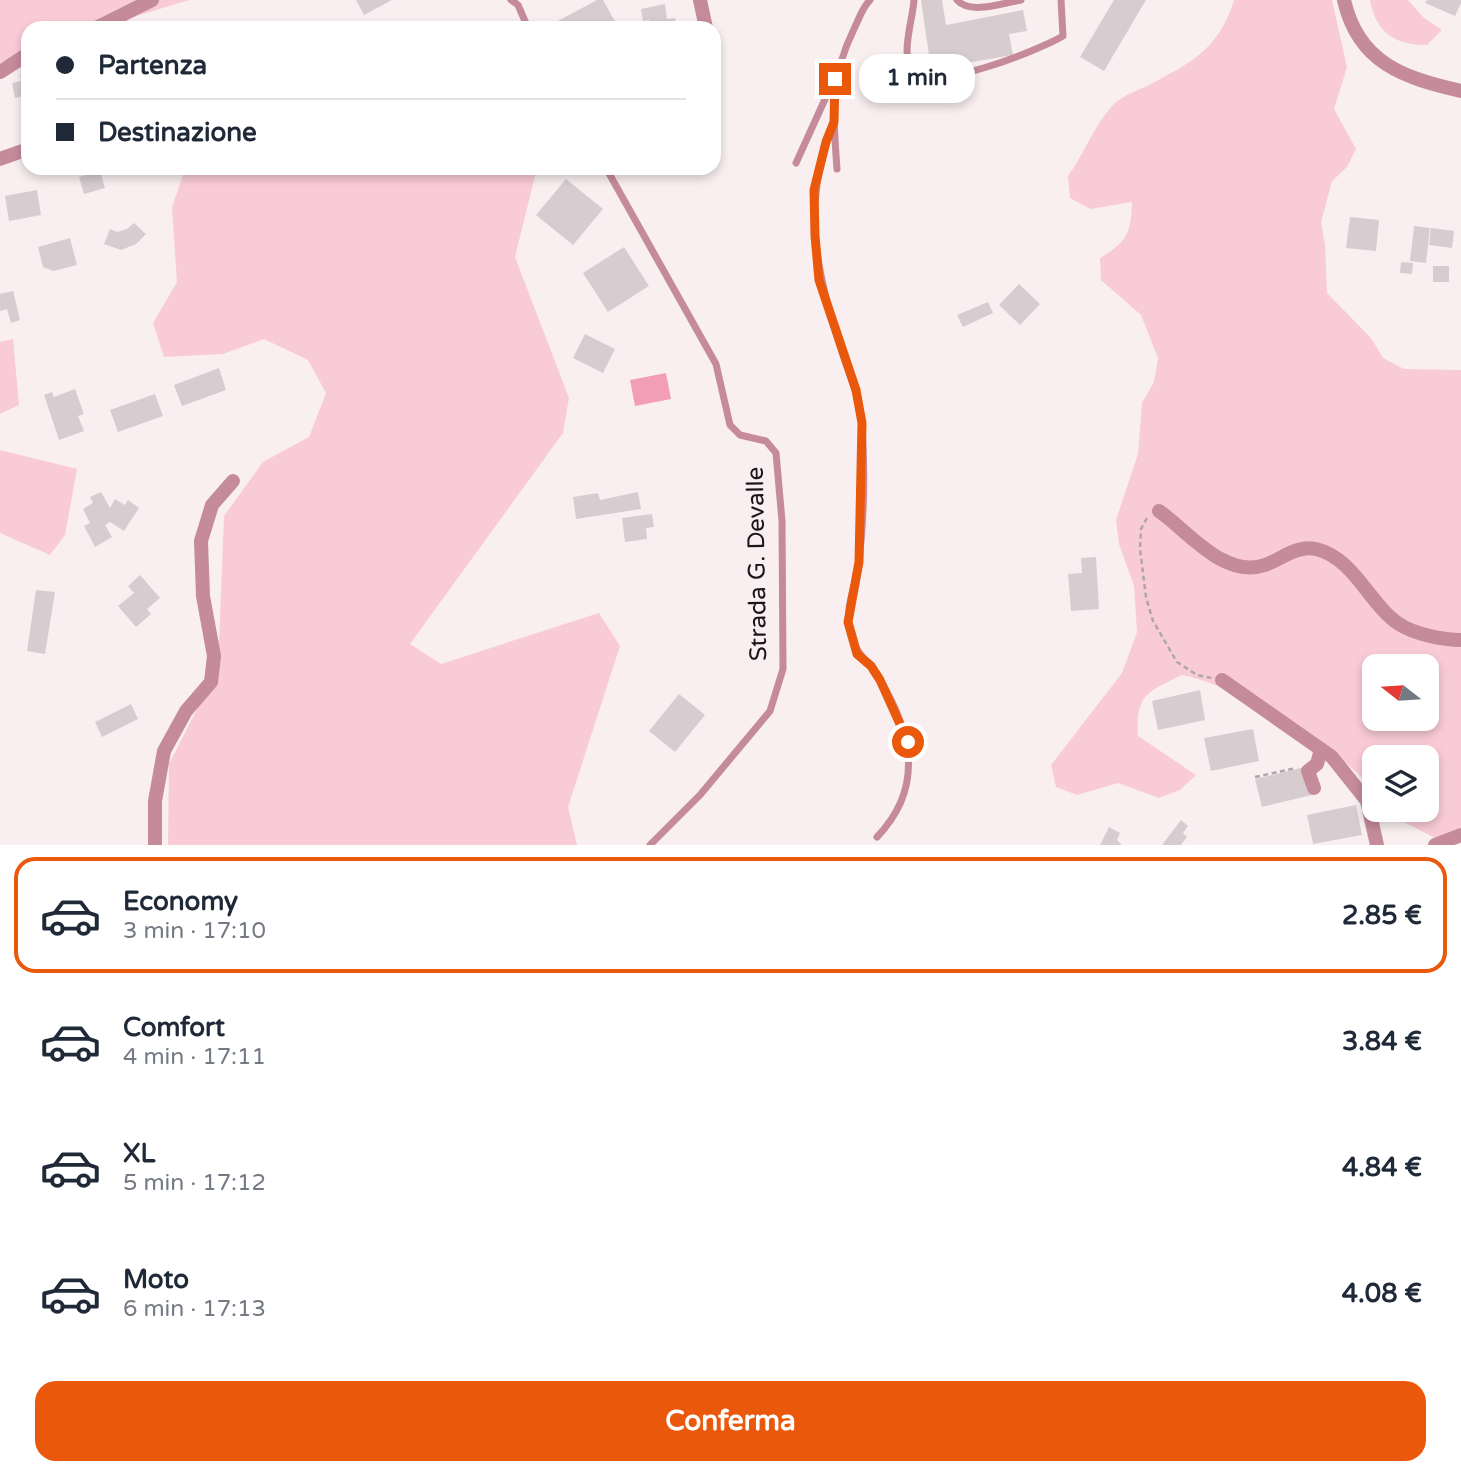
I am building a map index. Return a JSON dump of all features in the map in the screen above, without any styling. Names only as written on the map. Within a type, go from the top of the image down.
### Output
[{"type":"street","points":[[110,21],[152,0]]},
{"type":"street","points":[[700,0],[704,21]]},
{"type":"street","points":[[1344,0],[1355,34],[1369,53],[1392,69],[1461,91]]},
{"type":"street","points":[[0,72],[21,58]]},
{"type":"street","points":[[0,159],[21,152]]},
{"type":"street","points":[[155,845],[155,801],[164,751],[186,711],[211,682],[214,656],[203,596],[201,541],[212,505],[233,481]]},
{"type":"street","points":[[1159,511],[1207,550],[1244,566],[1264,565],[1296,550],[1316,549],[1345,566],[1400,625],[1461,640]]},
{"type":"street","points":[[1222,680],[1332,757],[1367,801],[1377,845]]},
{"type":"street","points":[[1314,789],[1308,771],[1317,764],[1321,749]]},
{"type":"street","points":[[1435,845],[1439,841],[1461,835]]},
{"type":"lane","points":[[511,0],[518,5],[525,21]]},
{"type":"lane","points":[[796,163],[835,79],[850,36],[870,0]]},
{"type":"lane","points":[[914,0],[909,62],[914,72],[925,78],[979,69],[1048,45],[1063,36],[1062,0]]},
{"type":"lane","points":[[957,0],[965,6],[978,7],[1021,0]]},
{"type":"lane","points":[[835,79],[836,169]]},
{"type":"lane","points":[[834,122],[814,190],[815,236],[819,280],[856,390],[862,423],[859,562],[848,622],[857,654],[871,666],[880,680],[908,742],[909,763],[900,805],[892,821],[877,837]]},
{"type":"lane","name":"Strada G. Devalle","points":[[610,175],[716,364],[730,425],[740,435],[766,441],[776,453],[781,509],[783,669],[776,696],[770,710],[700,795],[650,845]]},
{"type":"path","points":[[1159,511],[1145,518],[1140,549],[1146,597],[1153,621],[1177,662],[1197,675],[1222,680]]},
{"type":"path","points":[[1255,777],[1303,766]]},
{"type":"shaded area","points":[[0,0],[189,0],[120,21],[21,21],[21,55],[1,62],[0,66]]},
{"type":"shaded area","points":[[1234,0],[1332,0],[1347,67],[1334,109],[1356,149],[1347,167],[1332,181],[1321,222],[1327,293],[1371,338],[1383,358],[1404,369],[1461,370],[1461,830],[1435,838],[1404,822],[1439,822],[1439,745],[1362,745],[1362,778],[1312,736],[1260,705],[1207,682],[1182,675],[1146,696],[1139,711],[1138,722],[1138,736],[1196,775],[1180,790],[1159,798],[1118,783],[1077,795],[1056,787],[1051,765],[1122,673],[1137,632],[1134,586],[1119,544],[1116,520],[1138,454],[1142,403],[1154,382],[1158,358],[1141,315],[1101,280],[1100,258],[1126,236],[1132,202],[1090,209],[1070,198],[1068,176],[1101,120],[1115,103],[1191,61],[1220,31]]},
{"type":"shaded area","points":[[1370,0],[1408,0],[1423,17],[1442,30],[1427,45],[1405,43],[1382,29]]},
{"type":"shaded area","points":[[183,175],[535,175],[515,257],[569,398],[563,433],[410,644],[441,664],[599,613],[620,646],[568,807],[577,845],[168,845],[169,764],[218,668],[224,516],[263,462],[309,437],[326,393],[308,360],[264,339],[223,354],[164,357],[153,323],[177,282],[172,207]]},
{"type":"shaded area","points":[[13,339],[19,405],[0,414],[0,342]]},
{"type":"shaded area","points":[[666,373],[671,399],[635,406],[630,380]]},
{"type":"shaded area","points":[[0,450],[77,469],[65,535],[50,555],[0,533]]},
{"type":"building","points":[[356,0],[392,0],[364,15]]},
{"type":"building","points":[[597,0],[603,0],[615,21],[558,21]]},
{"type":"building","points":[[921,0],[942,0],[946,25],[1023,10],[1027,31],[1009,34],[1013,55],[931,69]]},
{"type":"building","points":[[1114,0],[1146,0],[1104,71],[1080,57]]},
{"type":"building","points":[[1427,0],[1461,0],[1461,3],[1455,16],[1425,3]]},
{"type":"building","points":[[665,4],[667,19],[675,18],[676,21],[643,21],[641,9]]},
{"type":"building","points":[[21,81],[21,97],[15,98],[12,83]]},
{"type":"building","points":[[101,175],[105,188],[84,194],[79,177]]},
{"type":"building","points":[[566,179],[603,209],[573,245],[536,215]]},
{"type":"building","points":[[37,190],[41,215],[9,221],[5,196]]},
{"type":"building","points":[[1350,217],[1379,220],[1376,251],[1346,248]]},
{"type":"building","points":[[134,223],[146,234],[136,244],[121,250],[104,244],[110,229],[117,232]]},
{"type":"building","points":[[1414,226],[1430,228],[1426,263],[1410,261]]},
{"type":"building","points":[[1431,228],[1454,231],[1452,248],[1429,245]]},
{"type":"building","points":[[70,238],[77,265],[53,271],[43,267],[38,247]]},
{"type":"building","points":[[624,247],[649,286],[608,312],[583,273]]},
{"type":"building","points":[[1401,262],[1413,263],[1412,274],[1400,273]]},
{"type":"building","points":[[1433,266],[1449,266],[1449,282],[1433,282]]},
{"type":"building","points":[[1019,284],[1040,304],[1020,325],[999,305]]},
{"type":"building","points":[[13,291],[20,320],[11,323],[7,309],[0,311],[0,294]]},
{"type":"building","points":[[988,302],[993,313],[963,327],[957,315]]},
{"type":"building","points":[[585,334],[615,349],[603,373],[573,358]]},
{"type":"building","points":[[219,368],[226,390],[182,406],[174,385]]},
{"type":"building","points":[[75,389],[84,414],[78,416],[84,431],[59,440],[44,395],[52,392],[54,397]]},
{"type":"building","points":[[155,394],[163,416],[118,432],[110,410]]},
{"type":"building","points":[[101,492],[110,508],[115,499],[125,505],[128,500],[139,508],[124,531],[110,522],[105,525],[112,537],[95,547],[84,526],[90,523],[83,509],[93,503],[90,497]]},
{"type":"building","points":[[638,492],[641,509],[576,519],[573,497],[598,493],[600,500]]},
{"type":"building","points":[[652,514],[654,527],[646,528],[647,539],[625,542],[622,518]]},
{"type":"building","points":[[1096,557],[1099,609],[1071,611],[1068,574],[1082,573],[1081,558]]},
{"type":"building","points":[[140,575],[160,598],[147,609],[151,614],[136,627],[118,606],[134,593],[128,586]]},
{"type":"building","points":[[36,590],[55,592],[45,654],[27,651]]},
{"type":"building","points":[[1200,690],[1205,720],[1158,730],[1152,701]]},
{"type":"building","points":[[679,694],[705,715],[675,752],[649,731]]},
{"type":"building","points":[[131,704],[138,719],[102,737],[95,722]]},
{"type":"building","points":[[1253,729],[1259,761],[1211,771],[1204,738]]},
{"type":"building","points":[[1305,767],[1312,795],[1262,807],[1255,779]]},
{"type":"building","points":[[1356,805],[1362,835],[1313,844],[1307,815]]},
{"type":"building","points":[[1181,820],[1188,826],[1183,833],[1187,837],[1181,845],[1162,845]]},
{"type":"building","points":[[1109,827],[1120,833],[1117,840],[1122,845],[1100,845]]},
{"type":"route","points":[[835,79],[832,94],[834,122],[814,190],[815,236],[819,280],[856,390],[862,423],[863,489],[859,562],[848,622],[857,654],[871,666],[880,680],[908,742]]}]
